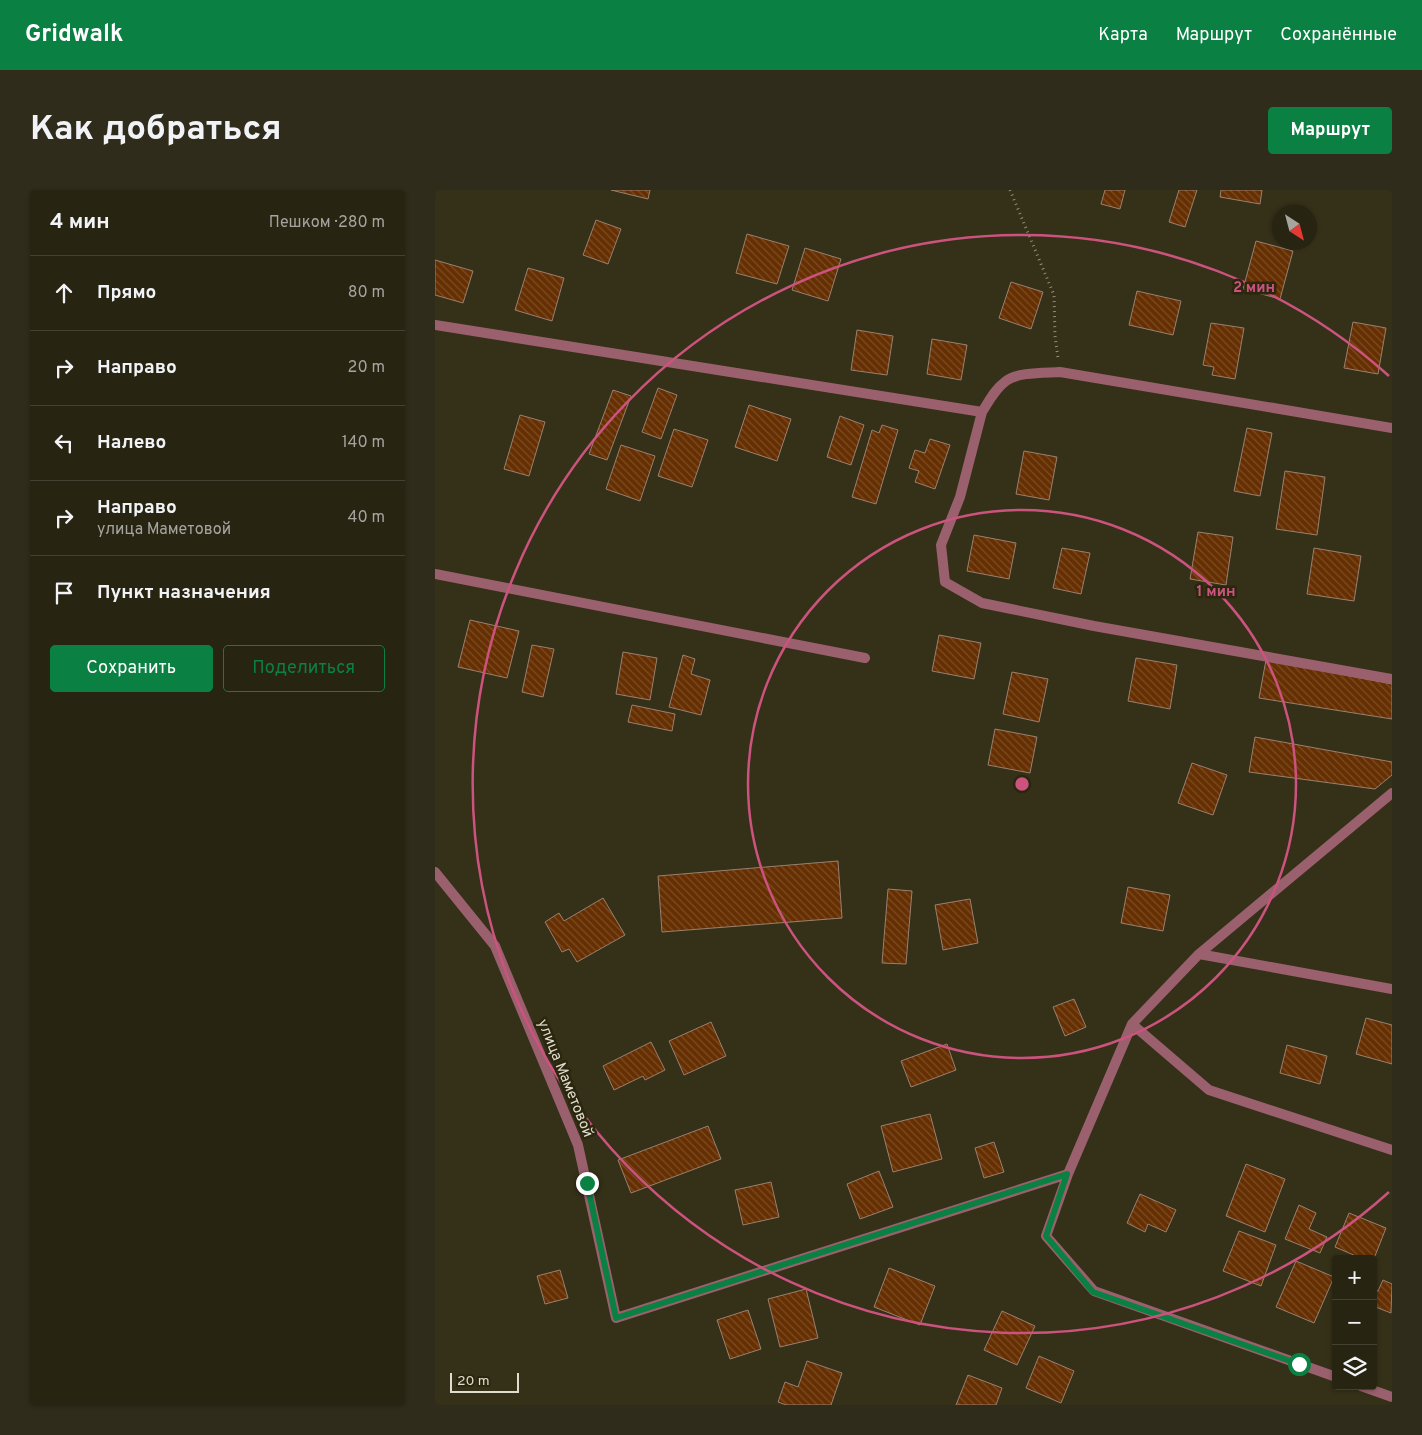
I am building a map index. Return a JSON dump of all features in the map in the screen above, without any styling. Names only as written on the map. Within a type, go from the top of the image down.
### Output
[{"type":"street","points":[[435,325],[982,412]]},
{"type":"street","points":[[1392,428],[1059,372],[1031,373],[1007,380],[993,394],[982,412],[960,497],[941,545],[945,582],[982,603],[1094,626],[1392,679]]},
{"type":"street","points":[[435,574],[865,658]]},
{"type":"street","points":[[1332,1376],[1093,1292],[1046,1236],[1067,1174],[1132,1024],[1199,954],[1392,793]]},
{"type":"street","name":"улица Маметовой","points":[[435,872],[495,946],[578,1145],[616,1318],[1067,1174]]},
{"type":"street","points":[[1199,954],[1392,989]]},
{"type":"street","points":[[1132,1024],[1209,1090],[1392,1150]]},
{"type":"street","points":[[1372,1390],[1392,1397]]},
{"type":"path","points":[[1010,190],[1054,295],[1055,336],[1059,372]]},
{"type":"building","points":[[611,190],[650,190],[648,199]]},
{"type":"building","points":[[1105,190],[1125,190],[1120,209],[1101,204]]},
{"type":"building","points":[[1179,190],[1197,190],[1185,227],[1169,222]]},
{"type":"building","points":[[1221,190],[1262,190],[1260,204],[1220,197]]},
{"type":"building","points":[[596,220],[621,229],[608,264],[583,255]]},
{"type":"building","points":[[747,234],[789,246],[777,284],[736,273]]},
{"type":"building","points":[[1256,241],[1272,245],[1272,250],[1293,251],[1280,299],[1243,289]]},
{"type":"building","points":[[805,248],[841,259],[828,301],[792,290]]},
{"type":"building","points":[[435,260],[473,271],[463,303],[435,295]]},
{"type":"building","points":[[528,268],[564,278],[552,321],[515,310]]},
{"type":"building","points":[[1011,282],[1043,292],[1031,329],[999,318]]},
{"type":"building","points":[[1137,291],[1181,301],[1173,335],[1129,325]]},
{"type":"building","points":[[1353,322],[1386,328],[1378,374],[1344,368]]},
{"type":"building","points":[[1211,323],[1244,328],[1235,379],[1212,375],[1214,367],[1203,365]]},
{"type":"building","points":[[857,330],[893,336],[887,375],[851,370]]},
{"type":"building","points":[[932,339],[967,345],[961,380],[927,374]]},
{"type":"building","points":[[658,388],[677,395],[661,439],[642,432]]},
{"type":"building","points":[[613,390],[631,396],[607,460],[589,454]]},
{"type":"building","points":[[749,405],[791,419],[777,461],[735,447]]},
{"type":"building","points":[[520,415],[545,422],[529,476],[504,469]]},
{"type":"building","points":[[840,416],[864,425],[851,465],[827,457]]},
{"type":"building","points":[[882,425],[898,430],[876,504],[852,497],[872,430],[879,433]]},
{"type":"building","points":[[1247,428],[1272,433],[1260,496],[1234,491]]},
{"type":"building","points":[[674,429],[708,440],[692,487],[658,476]]},
{"type":"building","points":[[930,439],[950,445],[935,489],[915,482],[919,471],[909,468],[915,450],[925,453]]},
{"type":"building","points":[[621,445],[655,456],[640,501],[606,489]]},
{"type":"building","points":[[1024,451],[1057,457],[1049,500],[1016,494]]},
{"type":"building","points":[[1285,471],[1325,477],[1317,535],[1276,529]]},
{"type":"building","points":[[1198,532],[1233,537],[1226,585],[1190,579]]},
{"type":"building","points":[[974,535],[1016,543],[1009,579],[967,571]]},
{"type":"building","points":[[1062,548],[1090,553],[1081,594],[1053,588]]},
{"type":"building","points":[[1314,548],[1361,556],[1354,601],[1307,594]]},
{"type":"building","points":[[470,620],[519,631],[507,678],[458,667]]},
{"type":"building","points":[[939,635],[981,643],[974,679],[932,671]]},
{"type":"building","points":[[532,645],[554,649],[543,697],[522,692]]},
{"type":"building","points":[[623,652],[657,658],[650,700],[616,694]]},
{"type":"building","points":[[683,655],[695,659],[691,674],[710,680],[701,715],[669,707]]},
{"type":"building","points":[[1136,658],[1177,665],[1170,709],[1128,701]]},
{"type":"building","points":[[1266,660],[1392,684],[1392,719],[1259,698]]},
{"type":"building","points":[[1012,672],[1048,679],[1039,722],[1003,714]]},
{"type":"building","points":[[632,705],[675,714],[672,731],[628,722]]},
{"type":"building","points":[[995,729],[1037,737],[1030,773],[988,765]]},
{"type":"building","points":[[1255,737],[1392,762],[1392,775],[1375,789],[1249,772]]},
{"type":"building","points":[[1192,763],[1227,775],[1213,815],[1178,803]]},
{"type":"building","points":[[838,861],[842,918],[662,932],[658,876]]},
{"type":"building","points":[[1128,887],[1170,895],[1163,931],[1121,923]]},
{"type":"building","points":[[888,889],[912,891],[906,964],[882,963]]},
{"type":"building","points":[[603,898],[625,935],[577,962],[569,949],[562,952],[545,922],[559,913],[564,921]]},
{"type":"building","points":[[970,899],[978,943],[943,950],[935,905]]},
{"type":"building","points":[[1074,999],[1086,1027],[1065,1036],[1053,1007]]},
{"type":"building","points":[[1366,1018],[1392,1025],[1392,1064],[1356,1054]]},
{"type":"building","points":[[711,1022],[726,1056],[684,1075],[669,1041]]},
{"type":"building","points":[[651,1042],[665,1070],[645,1080],[643,1076],[614,1090],[603,1066]]},
{"type":"building","points":[[947,1044],[956,1070],[911,1087],[901,1061]]},
{"type":"building","points":[[1287,1045],[1327,1056],[1320,1084],[1280,1073]]},
{"type":"building","points":[[930,1114],[942,1159],[893,1172],[881,1126]]},
{"type":"building","points":[[708,1126],[721,1159],[631,1193],[618,1160]]},
{"type":"building","points":[[994,1142],[1004,1172],[984,1178],[975,1148]]},
{"type":"building","points":[[1246,1164],[1285,1179],[1265,1232],[1226,1216]]},
{"type":"building","points":[[879,1171],[893,1207],[860,1219],[847,1184]]},
{"type":"building","points":[[771,1182],[779,1217],[743,1225],[735,1190]]},
{"type":"building","points":[[1140,1194],[1176,1210],[1166,1232],[1148,1224],[1145,1232],[1127,1223]]},
{"type":"building","points":[[1299,1205],[1316,1213],[1309,1229],[1327,1237],[1320,1253],[1285,1239]]},
{"type":"building","points":[[1349,1213],[1386,1228],[1375,1255],[1354,1255],[1335,1247]]},
{"type":"building","points":[[1239,1231],[1276,1245],[1261,1286],[1223,1271]]},
{"type":"building","points":[[1296,1261],[1332,1276],[1332,1282],[1314,1323],[1276,1307]]},
{"type":"building","points":[[889,1268],[935,1286],[920,1325],[874,1307]]},
{"type":"building","points":[[560,1270],[568,1298],[545,1304],[537,1276]]},
{"type":"building","points":[[1383,1280],[1392,1284],[1391,1313],[1377,1308],[1378,1291]]},
{"type":"building","points":[[806,1289],[818,1338],[780,1347],[768,1299]]},
{"type":"building","points":[[748,1310],[761,1349],[730,1359],[717,1320]]},
{"type":"building","points":[[1002,1311],[1035,1326],[1017,1365],[984,1350]]},
{"type":"building","points":[[1039,1356],[1074,1371],[1061,1403],[1026,1388]]},
{"type":"building","points":[[807,1361],[842,1373],[831,1405],[786,1405],[778,1402],[785,1382],[798,1387]]},
{"type":"building","points":[[968,1375],[1002,1388],[996,1405],[956,1405]]},
{"type":"route","points":[[587,1183],[616,1318],[1067,1174],[1046,1236],[1093,1292],[1299,1364]]}]
